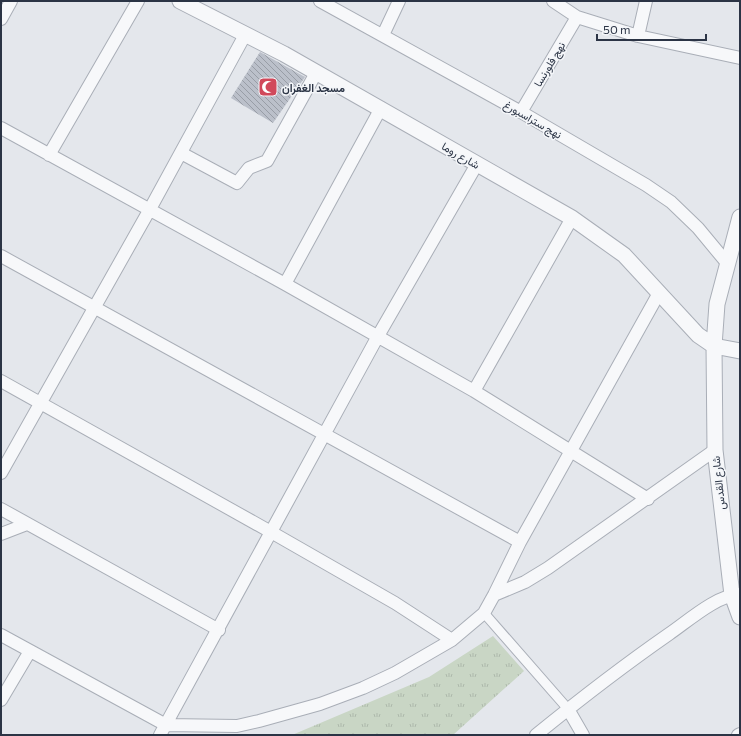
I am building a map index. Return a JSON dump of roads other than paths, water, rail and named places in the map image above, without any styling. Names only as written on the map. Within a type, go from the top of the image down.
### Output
[{"type":"street","points":[[1,19],[11,1]]},
{"type":"street","points":[[49,155],[138,1]]},
{"type":"street","name":"شارع روما","points":[[180,1],[245,36],[284,54],[572,218],[624,255],[698,336],[714,346]]},
{"type":"street","name":"نهج ستراسبورغ","points":[[320,1],[520,112],[671,202],[698,228],[727,263]]},
{"type":"street","points":[[383,35],[399,1]]},
{"type":"street","points":[[552,1],[577,17],[638,36],[740,58]]},
{"type":"street","points":[[638,36],[646,1]]},
{"type":"street","name":"نهج فلورنسا","points":[[520,112],[577,17]]},
{"type":"street","points":[[1,473],[150,210],[245,36]]},
{"type":"street","points":[[181,153],[237,183],[249,168],[267,161],[316,73]]},
{"type":"street","points":[[285,284],[381,108]]},
{"type":"street","points":[[1,128],[285,284],[474,391],[648,499]]},
{"type":"street","points":[[163,730],[219,630],[378,336],[477,164]]},
{"type":"street","name":"شارع القدس","points":[[740,217],[717,304],[714,346],[715,450],[740,617]]},
{"type":"street","points":[[474,391],[572,218]]},
{"type":"street","points":[[1,256],[520,542]]},
{"type":"street","points":[[1,635],[163,730],[237,726],[279,716],[364,688],[396,673],[452,640],[484,613],[520,542],[570,450],[659,293]]},
{"type":"street","points":[[714,346],[740,351]]},
{"type":"street","points":[[1,382],[271,532],[395,603],[452,640]]},
{"type":"street","points":[[494,595],[525,582],[548,568],[648,499],[715,450]]},
{"type":"street","points":[[1,509],[219,630]]},
{"type":"street","points":[[1,534],[27,524]]},
{"type":"street","points":[[536,735],[568,709],[681,625],[704,610],[736,594]]},
{"type":"street","points":[[484,613],[568,709],[582,735]]},
{"type":"street","points":[[1,700],[30,651]]},
{"type":"place","name":"مسجد الغفران","points":[[268,87]]}]
